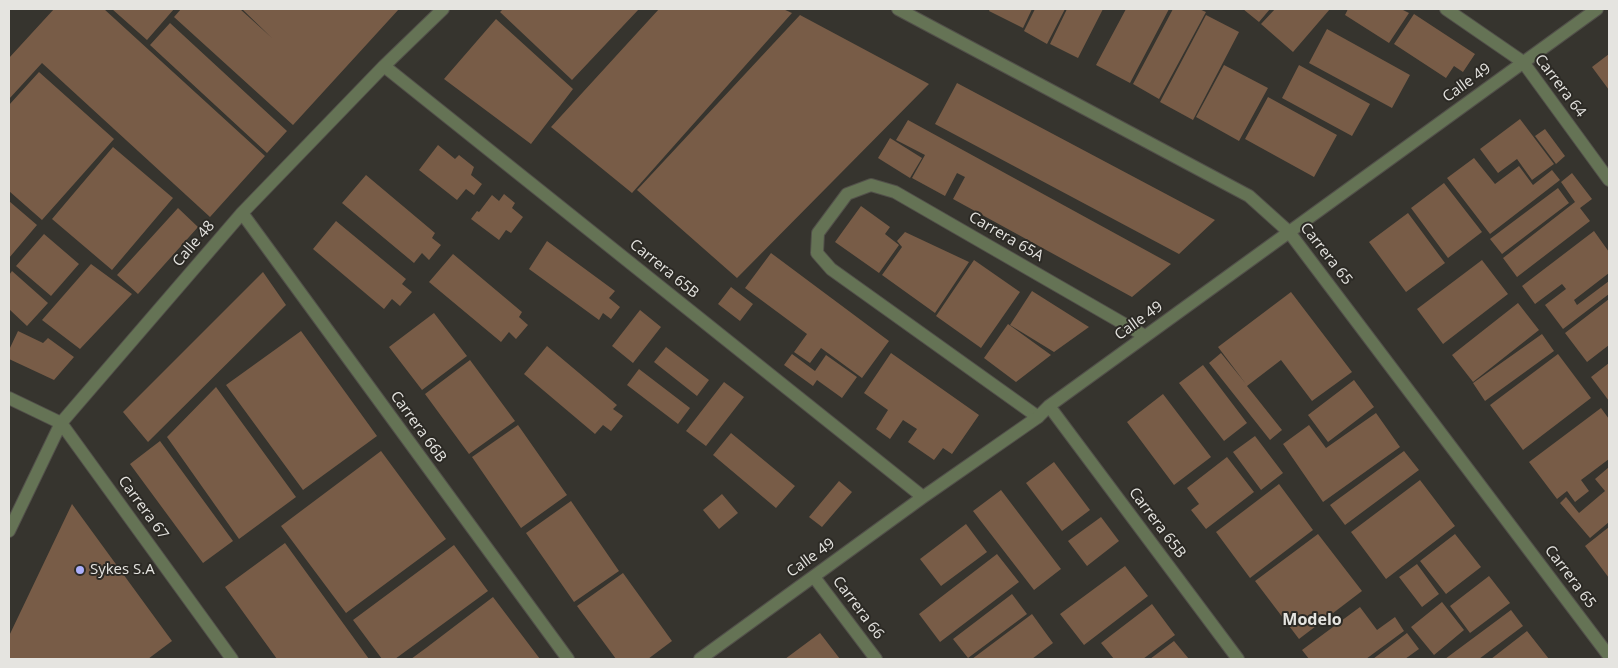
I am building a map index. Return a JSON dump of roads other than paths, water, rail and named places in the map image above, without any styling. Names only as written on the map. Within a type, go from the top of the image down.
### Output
[{"type":"street","name":"Calle 48","points":[[9,530],[61,423],[242,213],[384,66],[443,9]]},
{"type":"street","name":"Carrera 65","points":[[898,9],[1249,196],[1289,232],[1609,656]]},
{"type":"street","name":"Carrera 64","points":[[1446,9],[1523,62],[1609,180]]},
{"type":"street","name":"Calle 49","points":[[700,659],[923,497],[1038,417],[1049,406],[1597,9]]},
{"type":"street","name":"Carrera 65B","points":[[384,66],[923,497]]},
{"type":"street","name":"Carrera 65A","points":[[1038,417],[831,269],[817,253],[818,233],[847,194],[871,185],[895,192],[1145,336]]},
{"type":"street","name":"Carrera 66B","points":[[242,213],[568,659]]},
{"type":"street","name":"Carrera 67","points":[[9,398],[61,423],[232,659]]},
{"type":"street","name":"Carrera 65B","points":[[1049,406],[1238,659]]},
{"type":"street","name":"Carrera 66","points":[[814,576],[876,659]]},
{"type":"place","name":"Sykes S.A","points":[[80,570]]},
{"type":"district","name":"Modelo","points":[[1312,620]]}]
